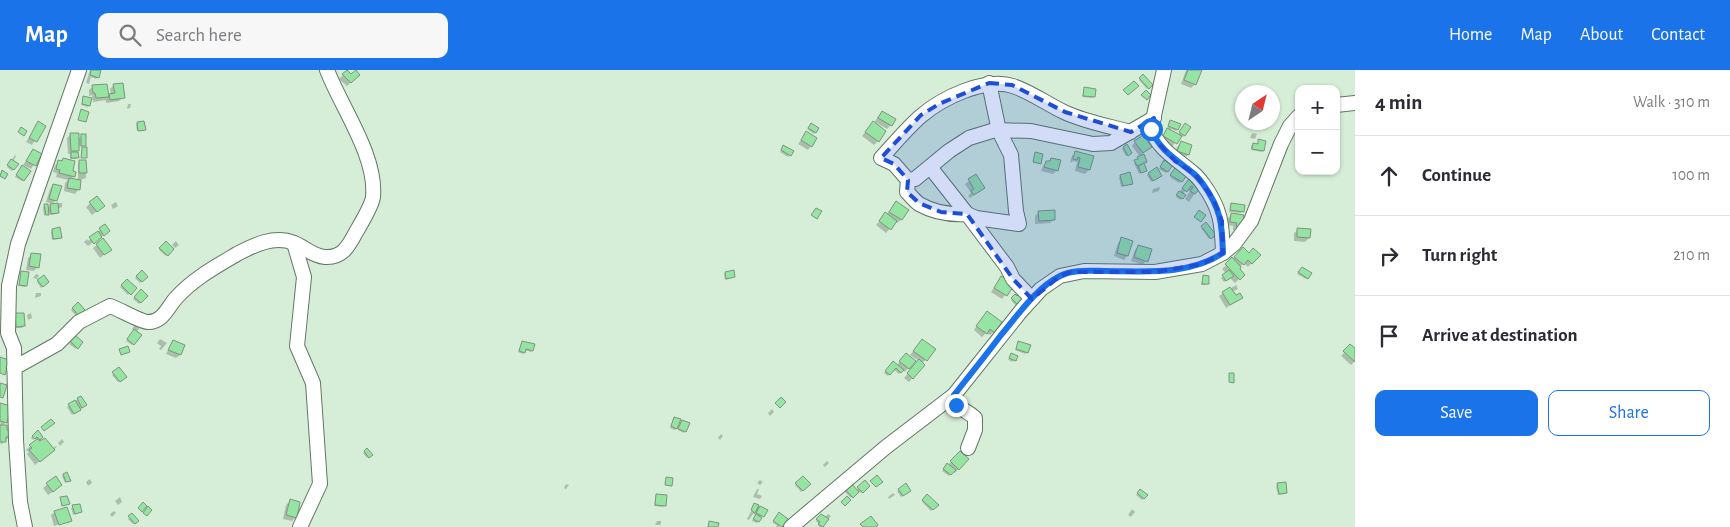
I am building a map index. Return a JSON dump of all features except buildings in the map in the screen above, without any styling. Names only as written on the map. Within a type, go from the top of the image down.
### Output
[{"type":"street","points":[[25,527],[20,502],[16,440],[14,348],[8,333],[9,286],[18,244],[79,70]]},
{"type":"street","points":[[14,368],[56,344],[79,322],[110,306],[147,322],[155,321],[164,316],[175,299],[200,276],[252,246],[270,240],[294,243],[314,255],[325,257],[338,256],[347,249],[373,198],[372,174],[357,132],[334,89],[327,70]]},
{"type":"street","points":[[1164,70],[1151,129],[1154,138],[1175,160],[1195,174],[1213,198],[1222,221],[1223,253]]},
{"type":"street","points":[[989,83],[999,131],[1011,155],[1019,224],[976,218],[967,214],[941,212],[919,203],[908,192],[908,180],[894,164],[881,158],[921,115],[967,90],[989,83],[1012,85],[1065,112],[1130,132]]},
{"type":"street","points":[[1340,105],[1355,103]]},
{"type":"street","points":[[908,180],[915,179],[949,151],[969,138],[999,131],[1031,131],[1093,144],[1111,143],[1154,118]]},
{"type":"street","points":[[791,527],[886,447],[954,395],[1021,311],[1041,289],[1060,276],[1071,272],[1084,271],[1155,272],[1202,264],[1223,253],[1234,244],[1251,221],[1281,144],[1295,120]]},
{"type":"street","points":[[930,167],[1007,267],[1013,279],[1032,299]]},
{"type":"street","points":[[294,243],[304,277],[297,346],[313,383],[320,484],[300,527]]},
{"type":"street","points":[[0,302],[9,286]]},
{"type":"street","points":[[954,395],[956,405],[975,418],[975,430],[968,448]]},
{"type":"highlighted area","points":[[989,83],[1012,85],[1065,112],[1131,132],[1154,118],[1151,129],[1154,138],[1175,161],[1195,174],[1213,198],[1222,221],[1223,253],[1202,264],[1155,272],[1071,272],[1060,276],[1032,299],[1013,279],[967,214],[941,212],[919,203],[907,192],[908,180],[894,164],[881,158],[921,115],[939,104]]},
{"type":"route","points":[[956,405],[954,395],[1021,311],[1041,289],[1060,276],[1071,272],[1084,271],[1155,272],[1202,264],[1213,260],[1223,253],[1222,221],[1213,198],[1195,174],[1175,160],[1162,147],[1154,138],[1151,129]]}]
